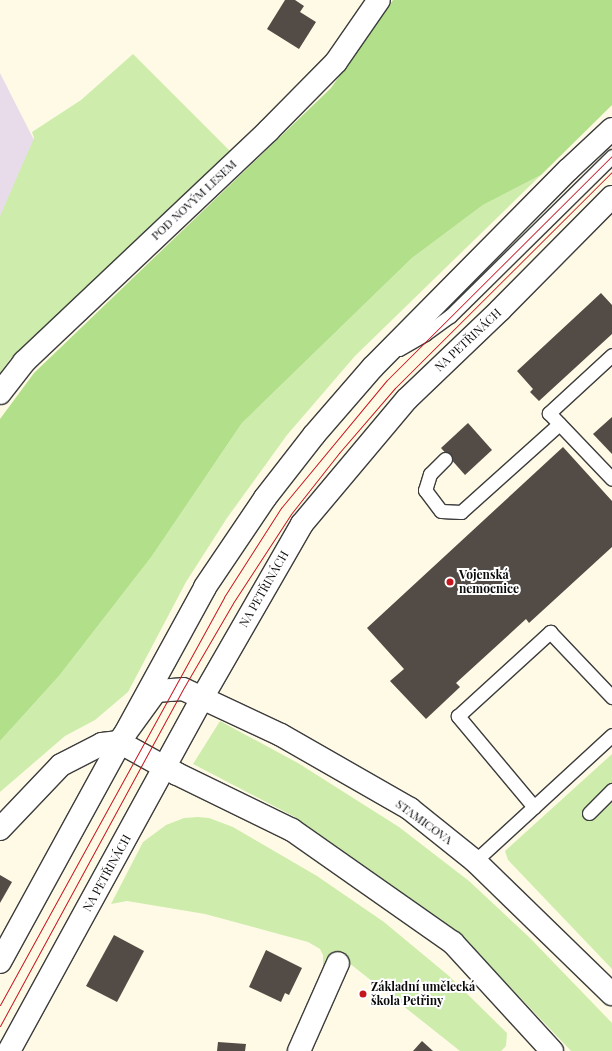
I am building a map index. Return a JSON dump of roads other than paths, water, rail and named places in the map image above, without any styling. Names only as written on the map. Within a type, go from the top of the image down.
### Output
[{"type":"street","name":"POD NOVÝM LESEM","points":[[0,393],[24,362],[268,131],[336,62],[379,0]]},
{"type":"street","points":[[0,962],[205,587],[261,504],[314,435],[373,368],[568,170],[612,129]]},
{"type":"street","name":"NA PETŘINÁCH","points":[[9,1051],[202,698],[302,524],[406,399],[500,310],[612,197]]},
{"type":"street","name":"STAMICOVA","points":[[119,742],[156,691],[183,689],[281,735],[410,809],[475,861],[612,994]]},
{"type":"street","points":[[0,829],[61,765],[102,744],[119,742],[164,767],[292,830],[453,943],[540,1047]]},
{"type":"street","points":[[299,1051],[338,963]]},
{"type":"lane","points":[[373,368],[450,316],[612,156]]},
{"type":"lane","points":[[612,355],[549,414],[612,479]]},
{"type":"lane","points":[[445,459],[430,474],[425,490],[441,511],[461,512],[559,424]]},
{"type":"lane","points":[[534,807],[458,716],[550,632],[612,697]]},
{"type":"lane","points":[[475,861],[612,735]]},
{"type":"lane","points":[[589,812],[612,790]]},
{"type":"tram line","points":[[0,1005],[224,597],[281,508],[387,380],[612,156]]},
{"type":"tram line","points":[[0,1026],[183,689],[233,603],[291,514],[339,453],[395,388],[612,172]]},
{"type":"place","name":"Vojenská nemocnice","points":[[450,582]]},
{"type":"place","name":"Základní umělecká škola Petřiny","points":[[363,994]]}]
